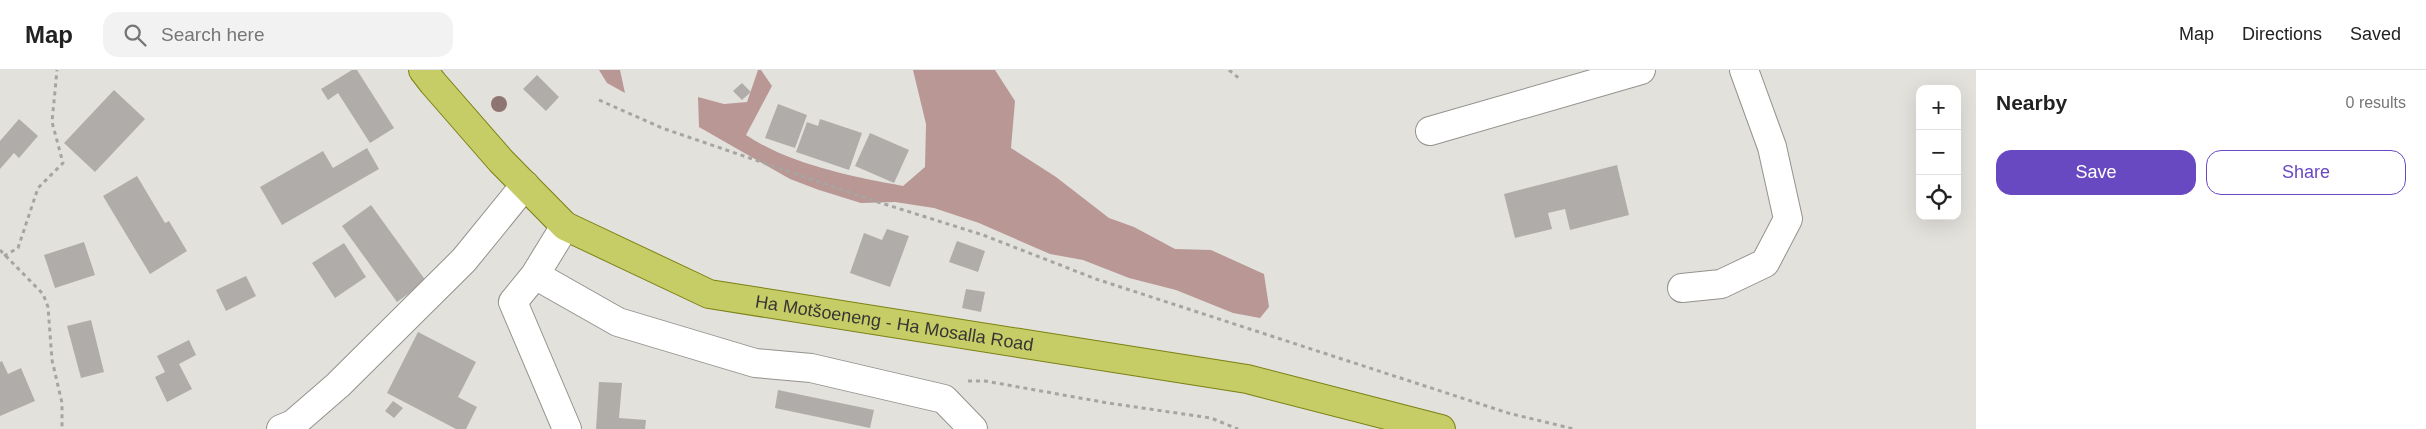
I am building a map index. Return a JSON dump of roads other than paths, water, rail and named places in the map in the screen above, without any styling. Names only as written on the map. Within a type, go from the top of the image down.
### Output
[{"type":"main road","name":"Ha Motšoeneng - Ha Mosalla Road","points":[[423,70],[432,84],[565,226],[710,294],[1247,379],[1441,429]]},
{"type":"street","points":[[1430,131],[1641,70]]},
{"type":"street","points":[[1682,288],[1721,284],[1765,263],[1788,219],[1772,146],[1744,70]]},
{"type":"street","points":[[281,429],[292,424],[338,386],[464,260],[525,185]]},
{"type":"street","points":[[565,226],[535,274],[513,302],[567,429]]},
{"type":"street","points":[[535,274],[618,322],[755,363],[811,368],[944,399],[973,429]]}]
